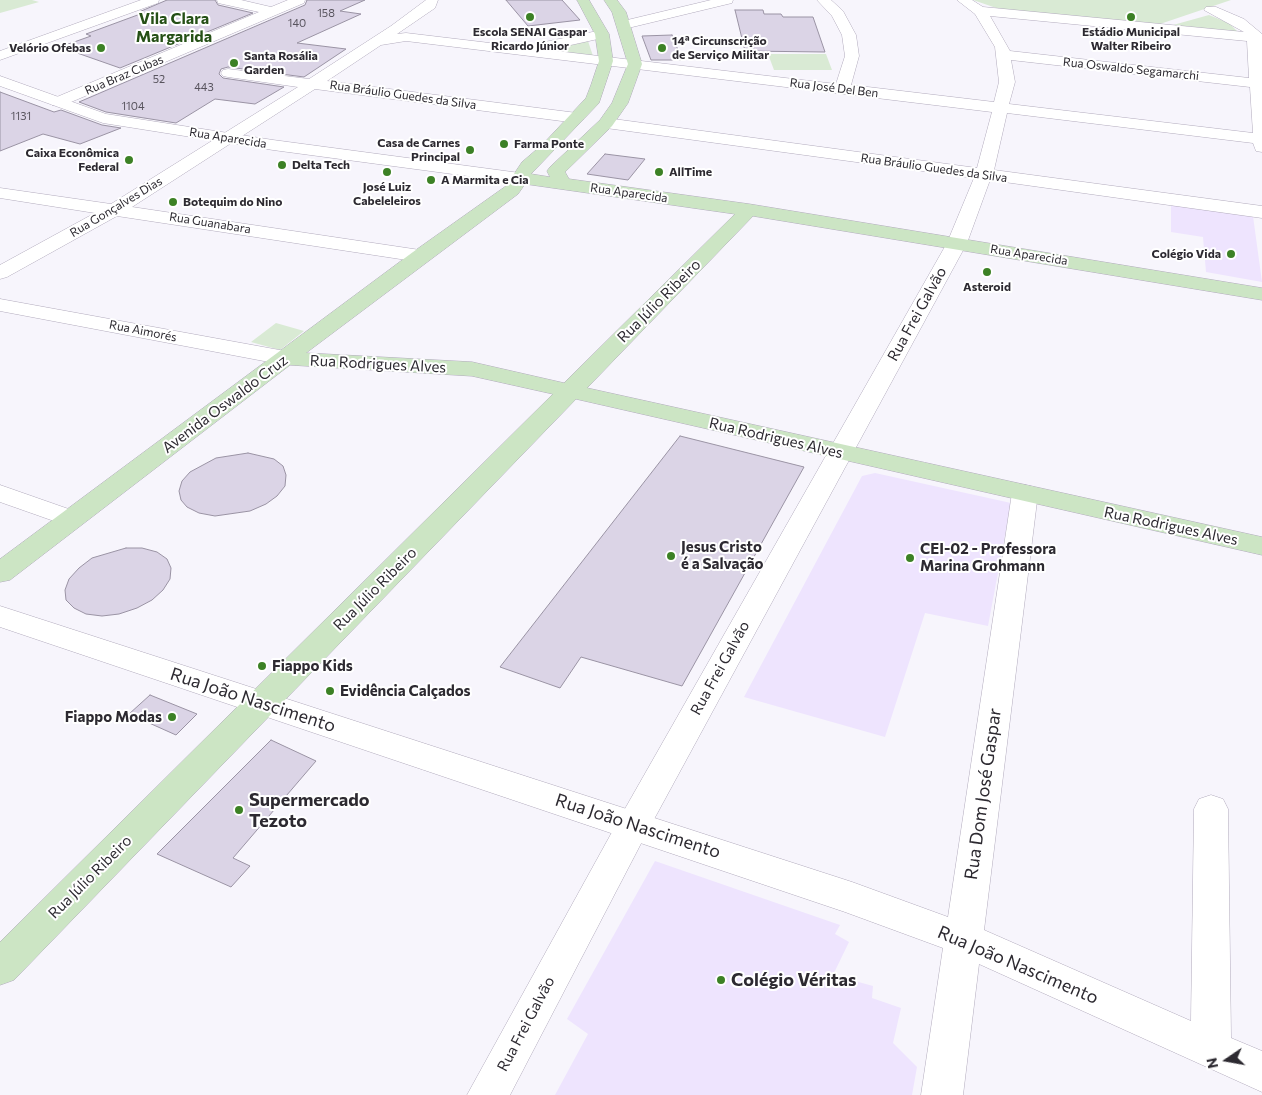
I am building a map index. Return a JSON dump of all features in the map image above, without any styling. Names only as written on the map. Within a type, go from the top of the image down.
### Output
[{"type":"main road","points":[[583,0],[602,34],[606,61]]},
{"type":"main road","points":[[562,183],[556,171],[606,123],[620,104],[635,64],[619,12],[610,0]]},
{"type":"main road","name":"Avenida Oswaldo Cruz","points":[[0,574],[420,256],[512,190],[528,166],[593,100],[606,61]]},
{"type":"main road","name":"Rua Aparecida","points":[[520,178],[749,210],[1262,294]]},
{"type":"main road","name":"Rua Júlio Ribeiro","points":[[0,968],[749,210]]},
{"type":"main road","name":"Rua Rodrigues Alves","points":[[285,358],[472,369],[571,390],[840,453],[1262,546]]},
{"type":"street","points":[[0,56],[153,0]]},
{"type":"street","points":[[223,0],[272,11]]},
{"type":"street","name":"Rua Braz Cubas","points":[[58,102],[300,0]]},
{"type":"street","name":"Rua Gonçalves Dias","points":[[0,273],[116,209],[229,138],[375,42],[401,33],[430,5],[432,0]]},
{"type":"street","points":[[624,25],[727,0]]},
{"type":"street","points":[[823,0],[838,14],[849,35],[852,56],[842,89]]},
{"type":"street","points":[[963,0],[980,11],[1258,38]]},
{"type":"street","points":[[1161,28],[1234,2]]},
{"type":"street","points":[[980,11],[1004,55]]},
{"type":"street","points":[[1201,13],[1239,22],[1258,38],[1257,83],[1262,147]]},
{"type":"street","name":"Rua José Del Ben","points":[[401,33],[521,51],[1262,139]]},
{"type":"street","points":[[521,51],[602,34]]},
{"type":"street","name":"Rua Oswaldo Segamarchi","points":[[1004,55],[1257,83]]},
{"type":"street","name":"Rua Frei Galvão","points":[[488,1095],[634,824],[957,243],[984,174],[1007,82],[1004,55]]},
{"type":"street","name":"Rua Bráulio Guedes da Silva","points":[[228,73],[577,118]]},
{"type":"street","name":"Rua Aparecida","points":[[0,82],[103,118],[229,138],[520,178]]},
{"type":"street","name":"Rua Bráulio Guedes da Silva","points":[[606,123],[1262,212]]},
{"type":"street","name":"Rua Guanabara","points":[[0,193],[420,256]]},
{"type":"street","name":"Rua Aimorés","points":[[0,304],[285,358]]},
{"type":"street","points":[[0,493],[71,520]]},
{"type":"street","name":"Rua Dom José Gaspar","points":[[942,1095],[1025,494]]},
{"type":"street","name":"Rua João Nascimento","points":[[0,616],[634,824],[852,898],[963,939],[1262,1072]]},
{"type":"street","points":[[1211,809],[1211,1050]]},
{"type":"shaded area","name":"Colégio Vida","points":[[1171,203],[1253,216],[1262,282],[1206,272],[1203,237],[1171,232]]},
{"type":"shaded area","name":"CEI-02 - Professora Marina Grohmann","points":[[875,473],[1011,503],[988,626],[925,613],[885,737],[744,697],[862,476]]},
{"type":"shaded area","name":"Colégio Véritas","points":[[655,861],[840,925],[835,934],[849,942],[833,975],[873,986],[872,998],[901,1008],[893,1043],[917,1067],[912,1095],[555,1095],[588,1034],[567,1019]]},
{"type":"green space","points":[[0,0],[32,0],[39,2],[0,13]]},
{"type":"green space","name":"Estádio Municipal Walter Ribeiro","points":[[973,0],[1231,0],[1160,24],[1005,11]]},
{"type":"green space","points":[[1209,15],[1229,23],[1238,32],[1173,25]]},
{"type":"green space","points":[[588,41],[593,56],[547,51]]},
{"type":"green space","points":[[768,54],[826,54],[832,70],[774,70]]},
{"type":"green space","points":[[276,323],[304,331],[280,350],[251,342]]},
{"type":"building","points":[[167,0],[215,0],[218,5],[253,13],[120,68],[60,47],[91,36],[86,34],[143,13],[139,12]]},
{"type":"building","points":[[307,0],[365,0],[340,11],[361,14],[297,43],[346,49],[304,77],[228,67],[221,69],[219,74],[223,78],[284,87],[255,104],[215,99],[176,123],[106,112],[79,102],[305,5]]},
{"type":"building","points":[[506,0],[562,0],[580,20],[528,26]]},
{"type":"building","points":[[735,10],[763,10],[764,14],[781,14],[783,17],[813,17],[825,52],[745,51]]},
{"type":"building","name":"14ª Circunscrição de Serviço Militar","points":[[672,35],[682,60],[651,60],[642,36]]},
{"type":"building","points":[[0,92],[54,112],[61,110],[102,125],[121,128],[80,144],[43,134],[0,151]]},
{"type":"building","points":[[605,154],[645,159],[628,180],[587,174]]},
{"type":"building","name":"Jesus Cristo é a Salvação","points":[[680,436],[804,467],[682,686],[581,657],[560,688],[500,667]]},
{"type":"building","points":[[248,453],[274,459],[283,466],[286,475],[285,486],[277,496],[266,504],[250,511],[215,516],[199,513],[187,507],[181,500],[179,491],[182,481],[190,472],[216,458]]},
{"type":"building","points":[[126,548],[142,548],[157,552],[167,559],[171,568],[170,579],[163,590],[152,600],[137,608],[119,614],[102,616],[86,614],[74,608],[66,600],[65,590],[69,579],[79,568],[92,558]]},
{"type":"building","points":[[150,695],[197,714],[176,735],[129,714]]},
{"type":"building","points":[[271,740],[316,761],[233,858],[250,866],[231,887],[157,854]]},
{"type":"place","name":"Escola SENAI Gaspar Ricardo Júnior","points":[[530,17]]},
{"type":"place","name":"Estádio Municipal Walter Ribeiro","points":[[1131,17]]},
{"type":"place","name":"Velório Ofebas","points":[[101,48]]},
{"type":"place","name":"14ª Circunscrição de Serviço Militar","points":[[662,48]]},
{"type":"place","name":"Santa Rosália Garden","points":[[234,63]]},
{"type":"place","name":"Farma Ponte","points":[[504,144]]},
{"type":"place","name":"Casa de Carnes Principal","points":[[470,150]]},
{"type":"place","name":"Caixa Econômica Federal","points":[[129,160]]},
{"type":"place","name":"Delta Tech","points":[[282,165]]},
{"type":"place","name":"José Luiz Cabeleleiros","points":[[387,172]]},
{"type":"place","name":"AllTime","points":[[659,172]]},
{"type":"place","name":"A Marmita e Cia","points":[[431,180]]},
{"type":"place","name":"Botequim do Nino","points":[[173,202]]},
{"type":"place","name":"Colégio Vida","points":[[1231,254]]},
{"type":"place","name":"Asteroid","points":[[987,272]]},
{"type":"place","name":"Jesus Cristo é a Salvação","points":[[671,556]]},
{"type":"place","name":"CEI-02 - Professora Marina Grohmann","points":[[910,558]]},
{"type":"place","name":"Fiappo Kids","points":[[262,666]]},
{"type":"place","name":"Evidência Calçados","points":[[330,691]]},
{"type":"place","name":"Fiappo Modas","points":[[172,717]]},
{"type":"place","name":"Supermercado Tezoto","points":[[239,810]]},
{"type":"place","name":"Colégio Véritas","points":[[721,980]]},
{"type":"district","name":"Vila Clara Margarida","points":[[174,28]]}]
